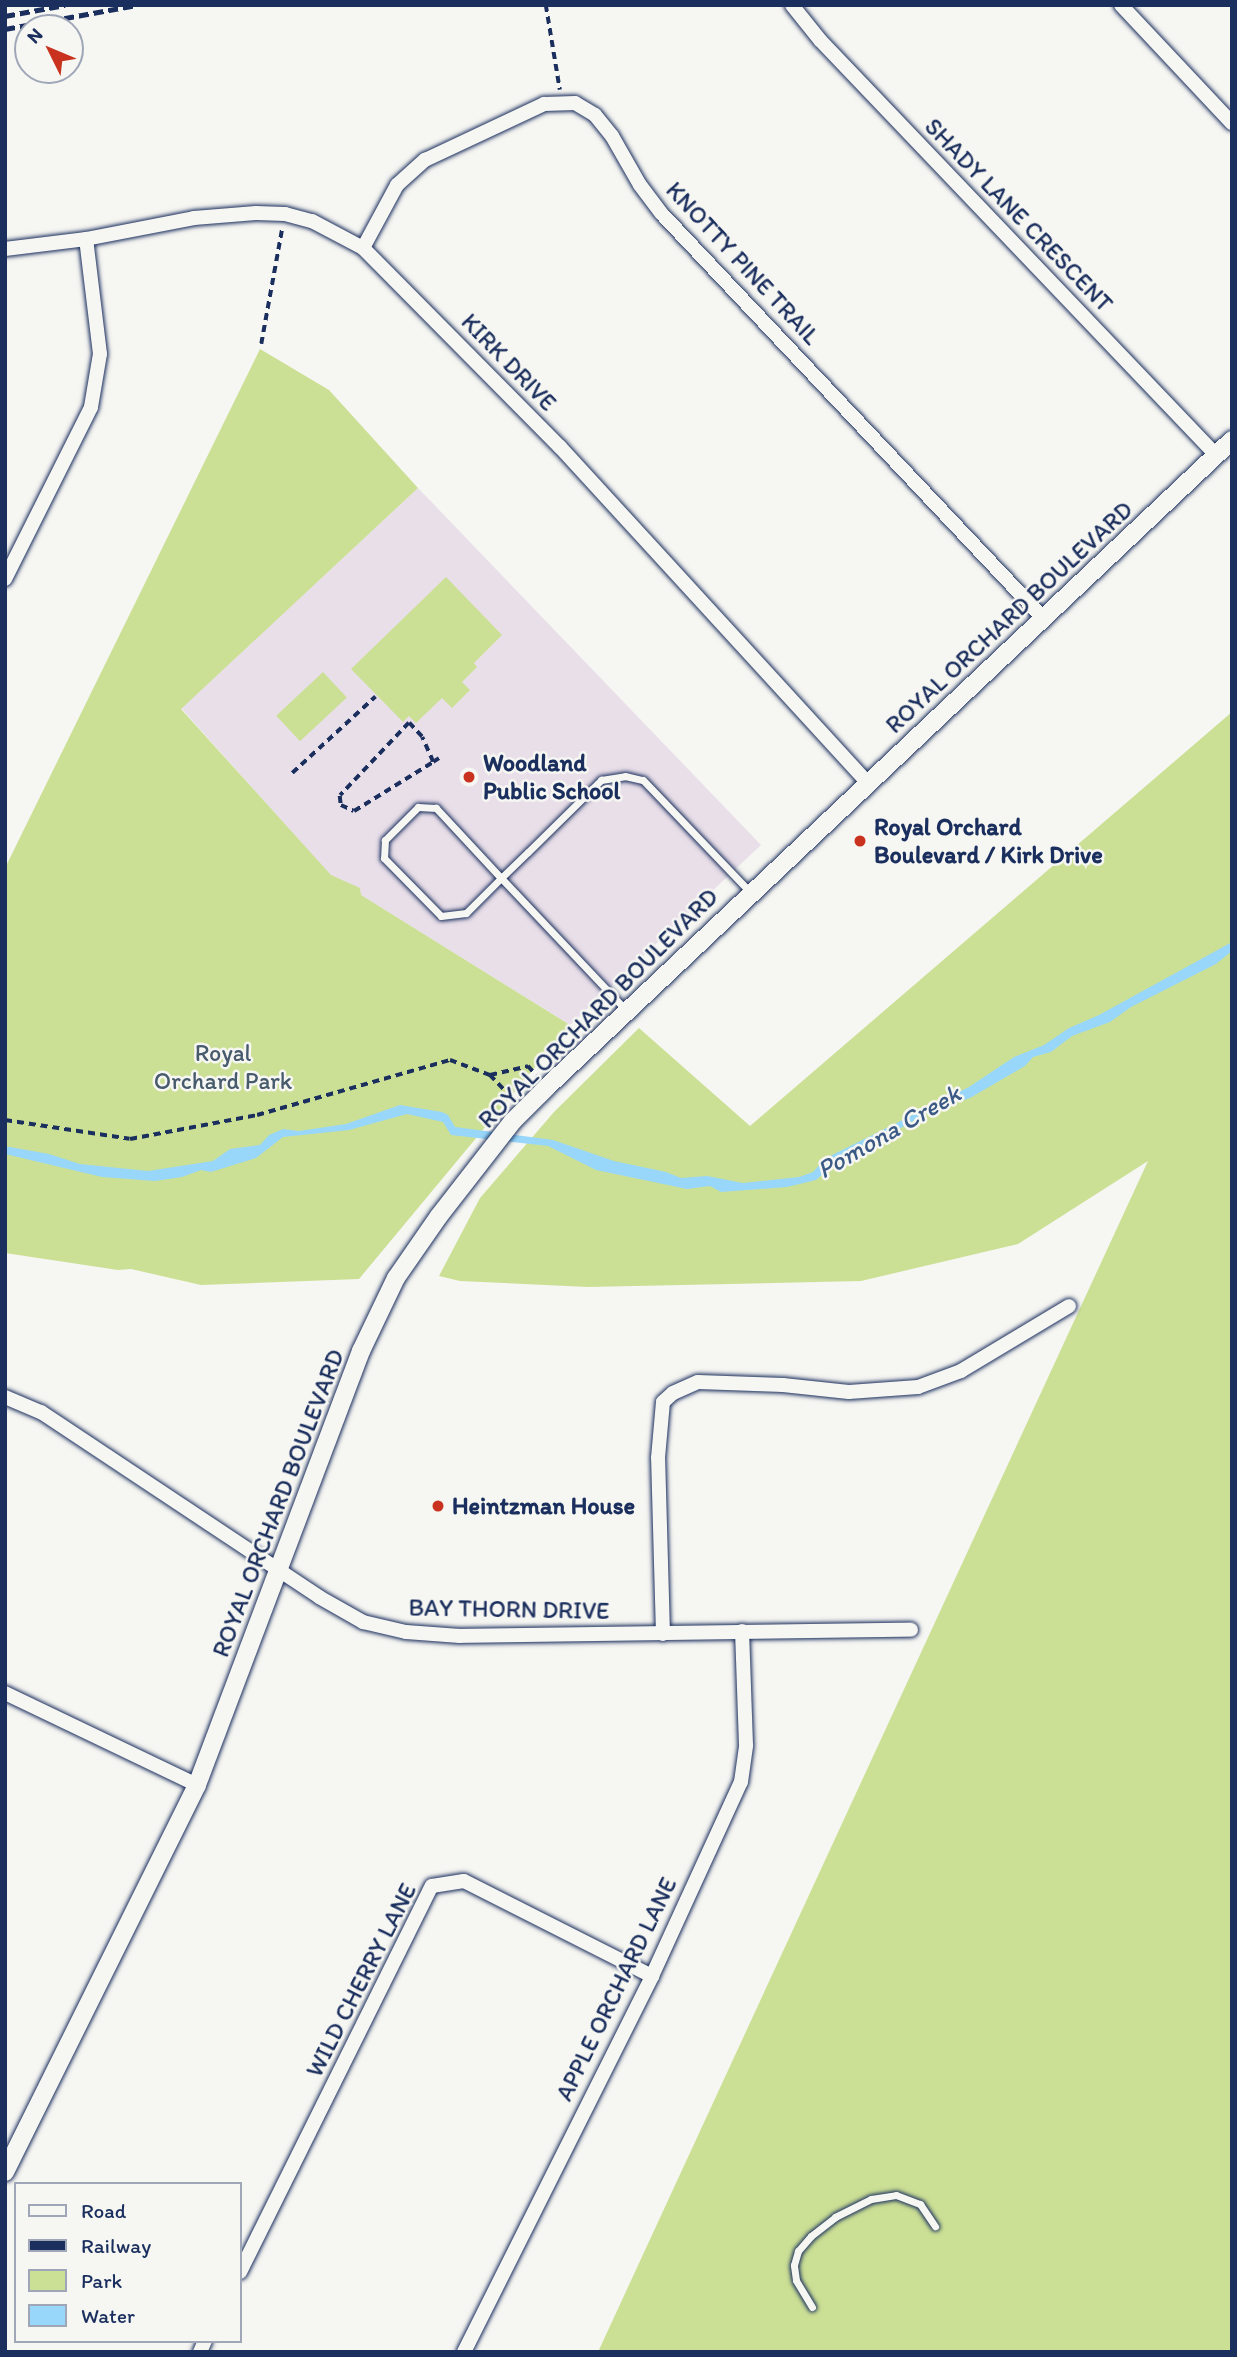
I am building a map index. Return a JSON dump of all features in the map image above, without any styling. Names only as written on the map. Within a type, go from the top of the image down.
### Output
[{"type":"street","name":"SHADY LANE CRESCENT","points":[[792,5],[820,40],[1216,454]]},
{"type":"street","points":[[1121,5],[1232,123]]},
{"type":"street","points":[[363,248],[397,185],[425,160],[544,104],[562,102]]},
{"type":"street","name":"KNOTTY PINE TRAIL","points":[[562,102],[575,103],[595,114],[612,136],[640,185],[662,214],[1043,618]]},
{"type":"street","name":"KIRK DRIVE","points":[[5,249],[86,239],[194,218],[256,213],[285,214],[312,221],[363,248],[560,447],[868,783]]},
{"type":"street","points":[[5,579],[91,407],[100,346],[86,239]]},
{"type":"street","name":"ROYAL ORCHARD BOULEVARD","points":[[5,2172],[197,1784],[280,1570],[360,1351],[396,1278],[439,1216],[521,1114],[548,1086],[1232,440]]},
{"type":"street","points":[[663,1634],[658,1458],[663,1402],[673,1393],[698,1382],[783,1385],[849,1392],[918,1387],[961,1371],[1069,1307]]},
{"type":"street","name":"BAY THORN DRIVE","points":[[5,1397],[41,1412],[319,1597],[363,1622],[406,1632],[460,1636],[555,1632],[663,1634],[911,1630]]},
{"type":"street","name":"APPLE ORCHARD LANE","points":[[464,2352],[652,1976],[741,1782],[746,1745],[742,1631]]},
{"type":"street","points":[[5,1693],[197,1784]]},
{"type":"street","name":"WILD CHERRY LANE","points":[[242,2268],[432,1886],[464,1881],[652,1976]]},
{"type":"lane","points":[[627,1011],[501,878],[436,808],[418,807],[385,840],[384,858],[442,916],[466,913],[501,878],[601,780],[625,776],[643,780],[751,892]]},
{"type":"lane","points":[[812,2307],[796,2280],[794,2265],[798,2252],[811,2236],[835,2217],[871,2199],[896,2195],[920,2204],[935,2226]]},
{"type":"path","points":[[546,5],[562,102]]},
{"type":"path","points":[[261,344],[285,214]]},
{"type":"path","points":[[292,773],[375,697]]},
{"type":"path","points":[[433,762],[422,737],[409,723],[340,796],[341,805],[354,811],[433,762],[439,758]]},
{"type":"path","points":[[5,1120],[130,1139],[257,1115],[450,1060],[490,1076],[509,1092],[521,1114]]},
{"type":"path","points":[[490,1076],[528,1066],[548,1086]]},
{"type":"shaded area","name":"Woodland Public School","points":[[418,488],[761,845],[570,1025],[333,878],[181,708]]},
{"type":"green space","name":"Royal Orchard Park","points":[[260,349],[329,390],[418,488],[181,709],[331,875],[360,888],[361,895],[570,1025],[359,1279],[201,1285],[131,1269],[118,1270],[5,1253],[5,868]]},
{"type":"green space","points":[[446,577],[502,635],[474,663],[477,667],[462,682],[470,690],[452,708],[442,698],[416,723],[409,716],[403,722],[351,669]]},
{"type":"green space","points":[[323,672],[347,698],[300,741],[276,716]]},
{"type":"green space","points":[[1232,712],[1232,2352],[598,2352],[1148,1161],[1018,1244],[861,1281],[588,1287],[460,1281],[439,1276],[480,1198],[554,1112],[639,1028],[750,1126]]},
{"type":"water","name":"Pomona Creek","points":[[1232,942],[1232,951],[1216,964],[1131,1007],[1110,1022],[1072,1036],[1051,1052],[1033,1057],[1025,1066],[970,1098],[929,1112],[878,1141],[860,1157],[835,1164],[816,1180],[787,1187],[721,1192],[710,1186],[687,1189],[596,1170],[548,1146],[451,1135],[443,1122],[407,1114],[349,1130],[283,1137],[256,1158],[211,1172],[201,1170],[182,1177],[155,1181],[102,1177],[5,1154],[5,1147],[10,1147],[49,1154],[80,1164],[148,1171],[213,1161],[230,1149],[260,1145],[269,1135],[283,1129],[299,1131],[346,1124],[400,1105],[442,1112],[448,1115],[455,1127],[553,1140],[614,1161],[666,1172],[681,1178],[707,1176],[743,1183],[799,1177],[813,1172],[826,1158],[969,1087],[1014,1057],[1044,1045],[1069,1028],[1099,1015]]},
{"type":"railway","points":[[5,16],[65,5]]},
{"type":"railway","points":[[5,29],[137,5]]},
{"type":"place","name":"Woodland Public School","points":[[469,777]]},
{"type":"place","name":"Royal Orchard Boulevard / Kirk Drive","points":[[860,841]]},
{"type":"place","name":"Heintzman House","points":[[438,1506]]}]
